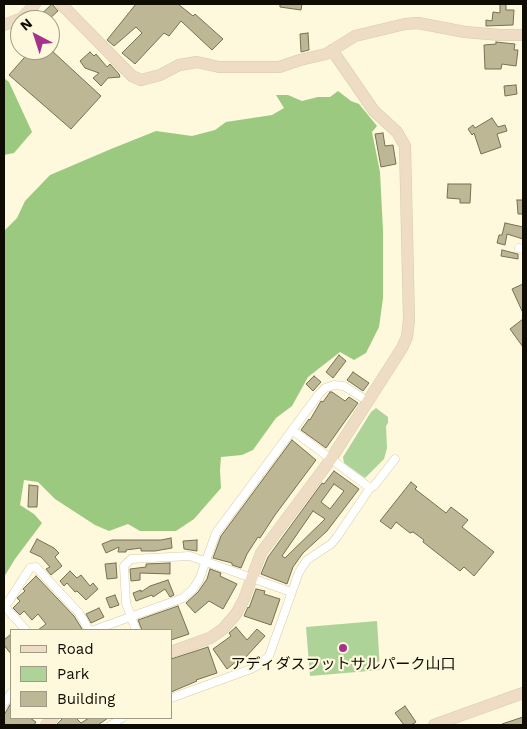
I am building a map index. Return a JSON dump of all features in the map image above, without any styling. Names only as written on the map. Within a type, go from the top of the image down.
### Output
[{"type":"street","points":[[4,25],[22,18],[35,4]]},
{"type":"street","points":[[61,4],[132,76],[140,80],[160,74],[179,65],[198,62],[219,67],[279,67],[300,60],[318,57],[355,36],[405,24],[418,23],[465,32],[500,36],[523,35]]},
{"type":"street","points":[[172,652],[210,638],[223,629],[236,614],[244,599],[261,553],[331,459],[369,402],[402,348],[407,336],[409,320],[405,146],[398,132],[374,111],[332,50]]},
{"type":"street","points":[[97,629],[183,598],[193,589],[199,580],[216,533],[325,388],[334,385],[344,386],[369,402]]},
{"type":"street","points":[[292,430],[370,488]]},
{"type":"street","points":[[172,698],[251,669],[268,656],[299,572],[307,560],[331,544],[337,537],[370,488],[374,486],[395,459]]},
{"type":"street","points":[[136,629],[126,603],[124,566],[131,559],[190,556],[291,592]]},
{"type":"street","points":[[25,629],[4,607],[30,568],[36,567],[79,613],[88,629]]},
{"type":"street","points":[[434,725],[523,693]]},
{"type":"green space","points":[[4,78],[9,82],[32,132],[14,153],[4,155]]},
{"type":"green space","points":[[338,91],[351,101],[359,104],[377,126],[372,132],[380,172],[383,231],[383,298],[379,327],[366,353],[354,360],[340,352],[308,377],[292,406],[276,418],[253,450],[242,455],[221,457],[221,488],[194,519],[176,531],[140,531],[128,524],[109,531],[95,525],[55,499],[38,482],[24,480],[20,505],[34,514],[42,523],[4,577],[4,231],[17,218],[25,201],[50,175],[111,149],[156,131],[192,136],[215,130],[226,122],[272,115],[284,108],[276,95],[288,95],[302,101],[318,97],[330,97]]},
{"type":"green space","points":[[376,408],[388,417],[386,426],[387,448],[384,459],[365,478],[344,463],[343,457],[371,412]]},
{"type":"green space","name":"アディダスフットサルパーク山口","points":[[377,621],[380,670],[310,676],[306,627]]},
{"type":"building","points":[[52,4],[57,10],[46,10]]},
{"type":"building","points":[[136,4],[178,4],[193,16],[195,14],[223,39],[212,50],[181,21],[169,36],[164,33],[135,64],[122,53],[142,33],[136,27],[114,46],[107,40]]},
{"type":"building","points":[[280,4],[302,4],[301,10],[280,7]]},
{"type":"building","points":[[500,4],[506,4],[506,10],[514,10],[513,25],[486,26],[486,20],[492,21],[493,12],[500,13]]},
{"type":"building","points":[[308,33],[309,50],[301,52],[300,34]]},
{"type":"building","points":[[496,42],[515,44],[514,50],[518,50],[516,66],[502,64],[501,69],[485,69],[484,45],[496,44]]},
{"type":"building","points":[[90,52],[94,56],[96,54],[107,67],[110,64],[120,77],[108,78],[101,86],[93,78],[99,73],[85,68],[80,61]]},
{"type":"building","points":[[60,58],[101,96],[71,129],[9,75],[22,60],[60,60]]},
{"type":"building","points":[[516,85],[517,94],[505,96],[504,86]]},
{"type":"building","points":[[492,118],[498,127],[505,125],[507,131],[497,134],[501,147],[481,154],[474,133],[472,135],[468,129],[473,125],[475,128]]},
{"type":"building","points":[[383,133],[385,146],[393,145],[396,164],[381,167],[375,134]]},
{"type":"building","points":[[448,184],[471,184],[470,203],[460,203],[460,199],[447,198]]},
{"type":"building","points":[[517,200],[523,200],[523,214],[518,214]]},
{"type":"building","points":[[505,223],[523,227],[523,239],[507,234],[505,245],[497,243],[499,235],[502,235]]},
{"type":"building","points":[[502,250],[518,254],[518,259],[501,256]]},
{"type":"building","points":[[523,284],[523,313],[512,289]]},
{"type":"building","points":[[523,319],[523,347],[510,329]]},
{"type":"building","points":[[339,355],[346,361],[333,378],[326,372]]},
{"type":"building","points":[[353,372],[369,383],[363,391],[347,380]]},
{"type":"building","points":[[314,376],[321,382],[313,391],[306,384]]},
{"type":"building","points":[[330,392],[345,401],[349,397],[358,403],[326,448],[301,430],[310,420],[321,401],[323,402]]},
{"type":"building","points":[[292,440],[316,460],[260,538],[258,537],[241,568],[232,565],[232,563],[213,558],[221,536]]},
{"type":"building","points":[[334,471],[359,489],[327,531],[303,553],[293,567],[287,584],[261,574],[268,557],[322,483],[324,484]],"holes":[[[334,484],[344,491],[330,509],[321,502]],[[313,511],[325,519],[285,558],[282,556]]]},
{"type":"building","points":[[411,482],[417,487],[415,489],[446,513],[451,507],[468,520],[462,527],[494,552],[474,576],[464,567],[460,571],[423,542],[424,540],[413,532],[410,533],[396,522],[391,529],[380,521]]},
{"type":"building","points":[[29,485],[38,486],[37,507],[28,507]]},
{"type":"building","points":[[171,538],[172,548],[155,551],[141,551],[141,548],[118,552],[119,547],[106,553],[102,544],[112,540],[161,540]]},
{"type":"building","points":[[37,539],[54,548],[59,553],[55,557],[62,566],[51,575],[46,569],[50,567],[41,557],[30,552]]},
{"type":"building","points":[[197,540],[197,551],[184,549],[183,541]]},
{"type":"building","points":[[116,563],[117,578],[107,579],[105,564]]},
{"type":"building","points":[[170,563],[170,574],[140,573],[140,580],[131,581],[130,569],[146,567],[146,564]]},
{"type":"building","points":[[210,569],[221,573],[220,576],[237,584],[223,609],[209,601],[195,613],[186,603],[198,592],[207,579]]},
{"type":"building","points":[[70,571],[77,578],[81,575],[90,586],[93,583],[98,589],[86,600],[67,583],[64,586],[60,581]]},
{"type":"building","points":[[36,576],[74,616],[82,629],[39,629],[46,624],[38,614],[32,620],[24,611],[20,615],[13,608],[20,601],[17,598],[25,591],[23,589]]},
{"type":"building","points":[[168,580],[174,595],[170,597],[165,589],[153,597],[152,595],[136,601],[133,593],[141,590],[141,592],[150,586]]},
{"type":"building","points":[[256,589],[265,591],[264,594],[280,599],[271,625],[244,616]]},
{"type":"building","points":[[115,595],[119,605],[110,608],[106,598]]},
{"type":"building","points":[[178,606],[189,634],[172,640],[172,629],[142,629],[138,620]]},
{"type":"building","points":[[99,608],[104,617],[91,623],[86,614]]},
{"type":"building","points":[[236,627],[247,640],[257,629],[265,636],[245,658],[243,656],[227,669],[213,649],[231,636],[229,633]]},
{"type":"building","points":[[10,635],[10,653],[4,645],[4,640]]},
{"type":"building","points":[[208,647],[217,673],[196,680],[172,692],[172,659]]},
{"type":"building","points":[[10,705],[10,719],[32,719],[36,722],[34,725],[4,725],[4,715]]},
{"type":"building","points":[[405,706],[416,722],[411,725],[404,725],[395,713]]},
{"type":"building","points":[[523,717],[523,725],[502,725],[502,724]]},
{"type":"building","points":[[62,719],[77,719],[81,723],[87,719],[107,719],[98,725],[56,725]]},
{"type":"place","name":"アディダスフットサルパーク山口","points":[[343,648]]}]
